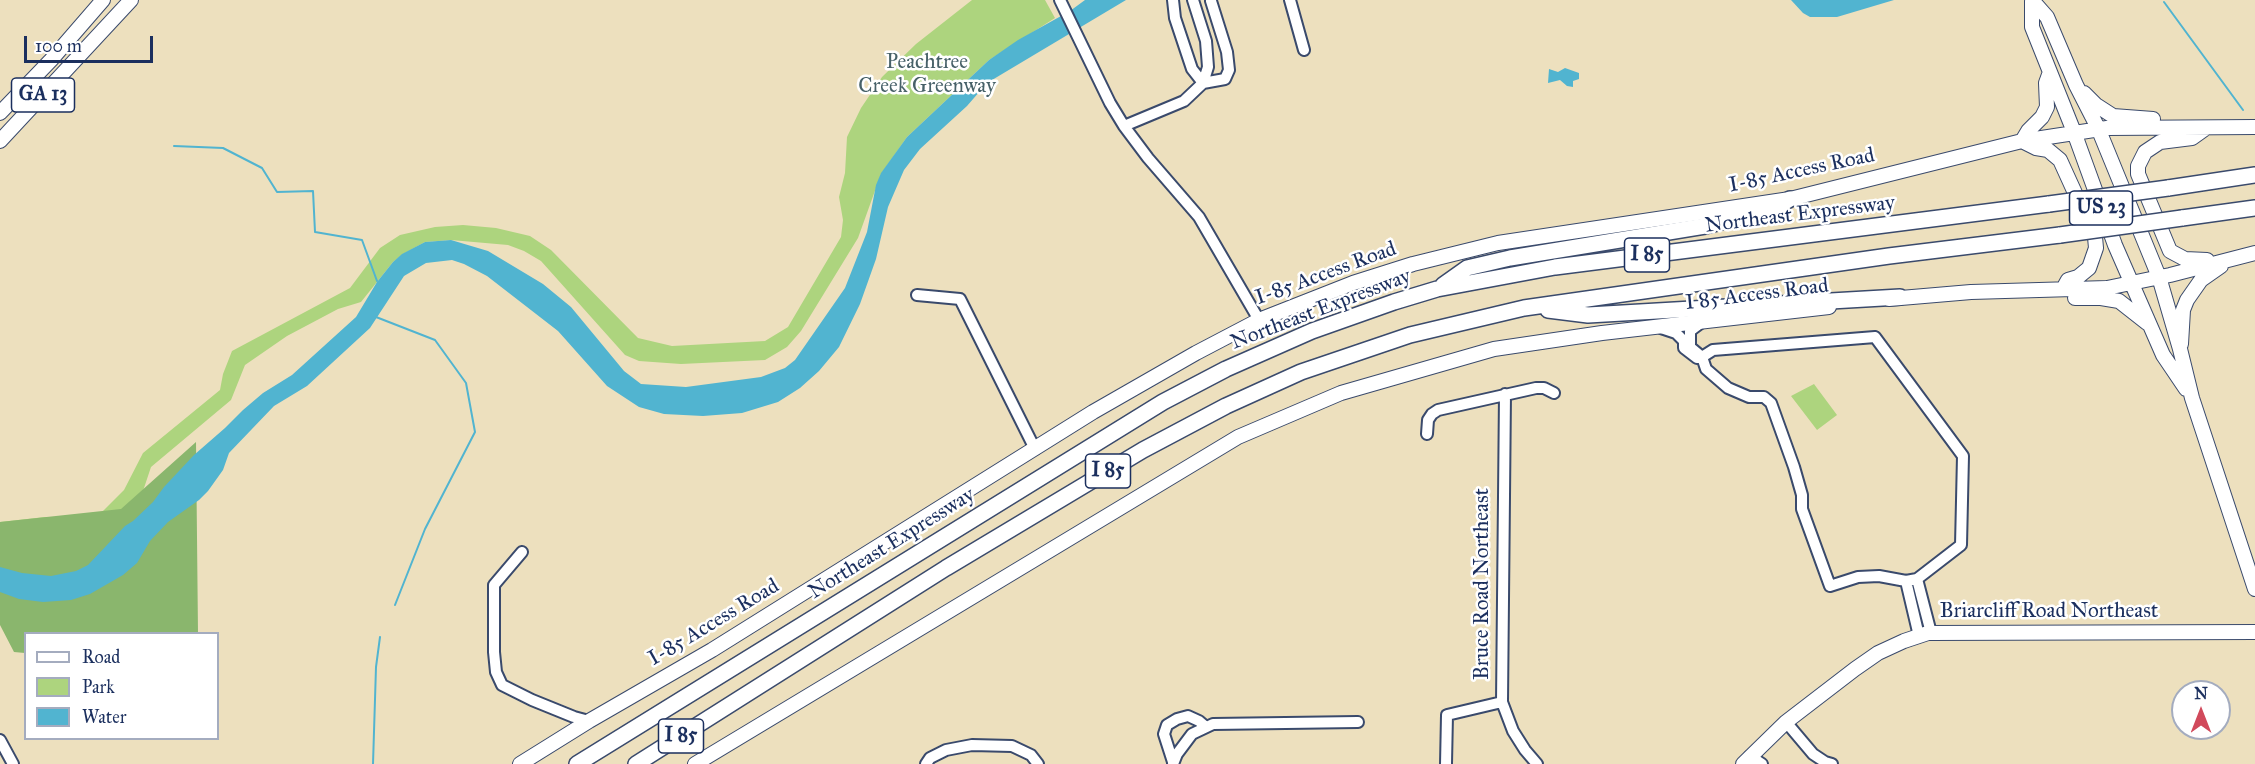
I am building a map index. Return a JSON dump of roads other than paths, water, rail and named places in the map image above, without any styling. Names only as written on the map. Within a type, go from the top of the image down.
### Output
[{"type":"highway","name":"Northeast Expressway","points":[[577,764],[1163,402],[1282,344],[1346,319],[1437,289],[1555,267],[2049,204],[2255,175]]},
{"type":"highway","points":[[1437,289],[1467,268],[1510,258],[1705,226],[1774,209],[1790,199]]},
{"type":"highway","name":"I 85","points":[[636,764],[946,568],[1143,450],[1226,406],[1301,372],[1373,346],[1450,324],[1524,308],[1888,256],[2255,208]]},
{"type":"highway","points":[[1524,308],[1588,315],[1900,297]]},
{"type":"main road","name":"GA 13","points":[[0,113],[51,60],[103,0]]},
{"type":"main road","name":"GA 13","points":[[0,141],[131,0]]},
{"type":"main road","name":"US 23","points":[[2032,0],[2032,27],[2074,132],[2115,245],[2163,355],[2192,398]]},
{"type":"main road","name":"US 23","points":[[2032,0],[2047,17],[2076,85],[2098,128],[2159,277],[2192,398],[2255,589]]},
{"type":"main road","points":[[2050,72],[2046,83],[2047,107],[2042,117],[2022,141],[2036,148],[2048,150],[2060,160],[2095,237],[2096,248],[2089,268],[2078,277],[2068,280],[2063,289]]},
{"type":"main road","points":[[2076,85],[2096,105],[2113,116],[2192,120],[2206,128],[2192,138],[2160,142],[2149,148],[2140,159],[2138,174],[2166,246],[2174,254],[2196,261],[2239,257]]},
{"type":"main road","name":"I-85 Access Road","points":[[520,764],[712,650],[1094,412],[1185,359],[1259,320],[1353,283],[1464,250],[1534,237],[1790,199],[2022,141],[2074,132],[2098,128],[2255,127]]},
{"type":"main road","points":[[1900,297],[1971,292],[2106,288],[2255,253]]},
{"type":"main road","points":[[2180,349],[2184,326],[2183,310],[2194,286],[2218,267],[2239,257]]},
{"type":"main road","points":[[2063,289],[2068,298],[2101,298],[2119,301],[2150,326]]},
{"type":"main road","name":"I 85 Access Road","points":[[695,764],[1238,437],[1341,393],[1494,349],[1900,297]]},
{"type":"main road","name":"Briarcliff Road Northeast","points":[[1752,761],[1786,722],[1878,653],[1904,641],[1925,635],[2255,632]]},
{"type":"street","points":[[1060,0],[1110,103],[1124,126],[1148,158],[1199,217],[1259,320]]},
{"type":"street","points":[[1173,0],[1175,18],[1192,69],[1203,83]]},
{"type":"street","points":[[1124,126],[1184,100],[1203,83],[1208,67],[1206,41],[1194,4],[1212,0],[1227,52],[1229,70],[1225,79],[1203,83]]},
{"type":"street","points":[[1290,0],[1304,50]]},
{"type":"street","points":[[917,295],[960,298],[1035,449]]},
{"type":"street","points":[[1702,322],[1690,331],[1684,348],[1696,358],[1713,350],[1875,337],[1963,456],[1961,545],[1911,580],[1880,576],[1858,578],[1830,586],[1802,508],[1802,495],[1772,403],[1764,397],[1749,397],[1728,388],[1706,369],[1702,357]]},
{"type":"street","points":[[1658,327],[1676,333],[1687,341]]},
{"type":"street","points":[[1427,434],[1428,420],[1438,410],[1536,388],[1544,388],[1554,393]]},
{"type":"street","name":"Bruce Road Northeast","points":[[1505,394],[1502,702],[1514,731],[1525,750],[1537,764]]},
{"type":"street","points":[[522,552],[494,585],[496,672],[502,685],[532,700],[589,721]]},
{"type":"street","points":[[1911,580],[1922,598],[1925,635]]},
{"type":"street","points":[[1911,580],[1911,601],[1925,635]]},
{"type":"street","points":[[1911,601],[1922,598]]},
{"type":"street","points":[[1446,764],[1447,715],[1502,702]]},
{"type":"street","points":[[1173,763],[1164,734],[1167,725],[1177,718],[1188,716],[1199,721],[1206,728]]},
{"type":"street","points":[[1173,763],[1192,734],[1213,724],[1358,722]]},
{"type":"street","points":[[1786,722],[1813,754],[1832,764]]},
{"type":"street","points":[[0,740],[13,764]]},
{"type":"street","points":[[926,764],[930,758],[946,750],[972,745],[1012,746],[1031,755],[1038,764]]},
{"type":"water","points":[[1085,0],[1126,0],[987,83],[967,106],[920,149],[904,170],[888,207],[876,259],[860,304],[839,347],[819,371],[800,388],[778,402],[742,413],[703,416],[664,414],[639,407],[607,386],[558,331],[487,276],[452,260],[426,263],[404,276],[370,328],[307,386],[274,406],[229,453],[223,470],[208,491],[168,522],[150,541],[137,563],[123,575],[90,594],[71,600],[43,602],[19,599],[0,592],[0,567],[22,573],[51,576],[76,571],[88,565],[125,526],[153,502],[194,455],[263,393],[292,375],[356,317],[377,282],[393,262],[402,254],[425,242],[451,240],[488,251],[543,284],[571,307],[624,371],[641,384],[686,387],[761,377],[785,368],[795,360],[845,288],[867,232],[876,185],[881,173],[907,137],[989,60]]},
{"type":"water","points":[[1791,0],[1894,0],[1837,17],[1810,17]]},
{"type":"water","points":[[1565,68],[1579,73],[1579,79],[1573,81],[1573,87],[1567,86],[1560,80],[1548,83],[1549,69],[1558,72]]},
{"type":"waterway","points":[[2164,2],[2243,110]]},
{"type":"waterway","points":[[174,146],[223,148],[262,168],[277,192],[313,191],[315,232],[362,240],[377,281]]},
{"type":"waterway","points":[[376,317],[435,340],[466,383],[475,432],[425,529],[395,605]]},
{"type":"waterway","points":[[373,764],[376,667],[380,637]]},
{"type":"park label","name":"Peachtree Creek Greenway","points":[[927,75]]}]
